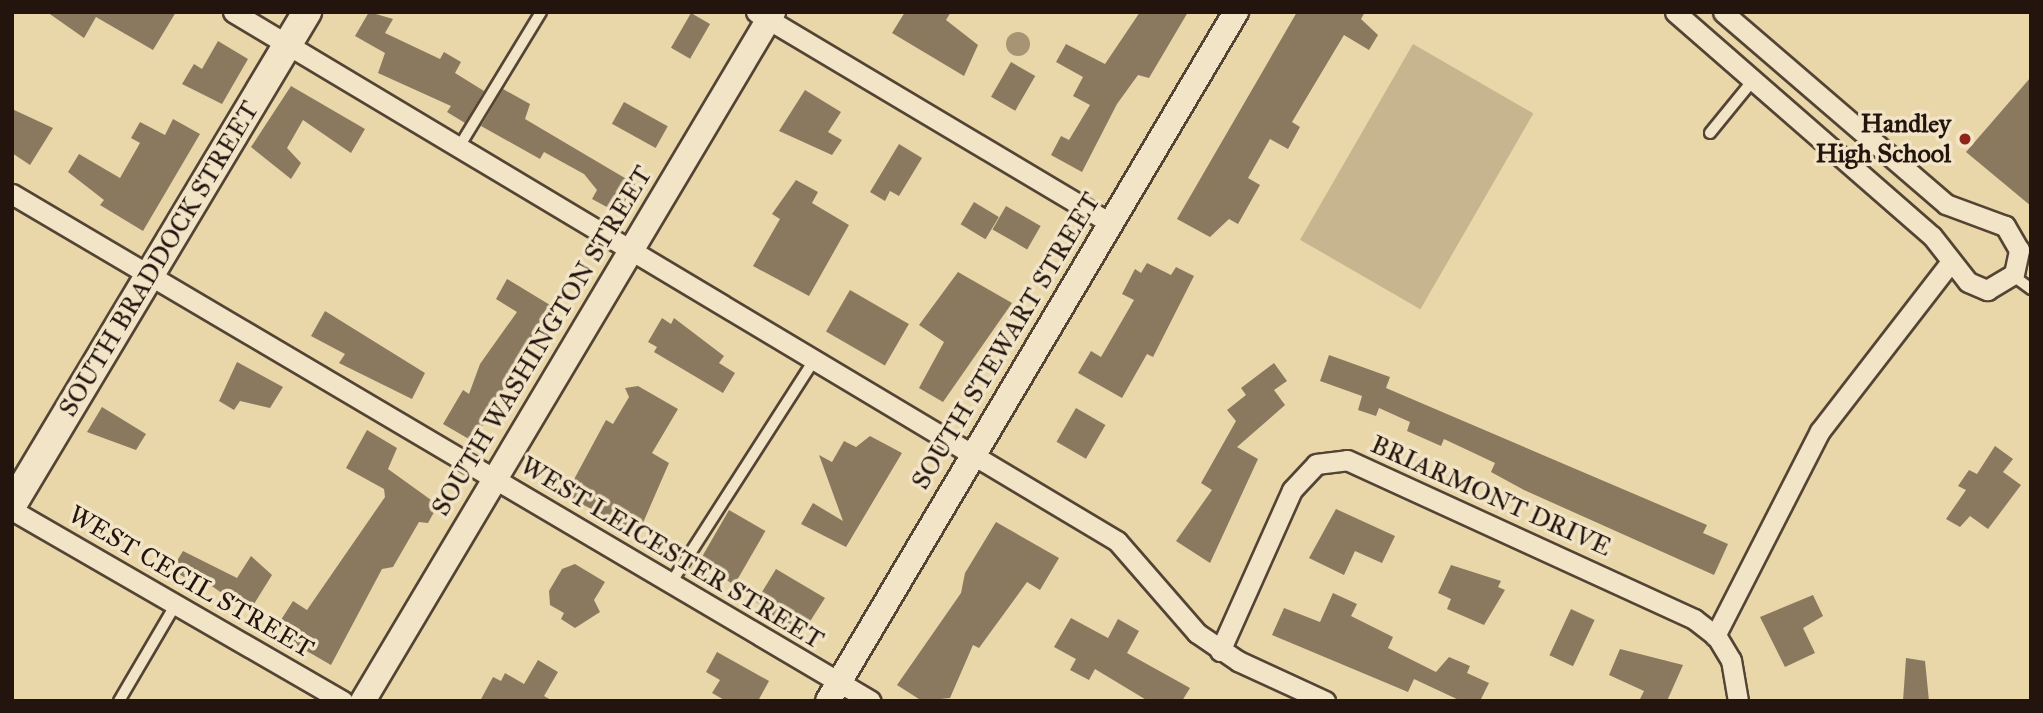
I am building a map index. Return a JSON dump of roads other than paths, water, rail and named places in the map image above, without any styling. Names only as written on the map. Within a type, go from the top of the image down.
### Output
[{"type":"main road","name":"SOUTH BRADDOCK STREET","points":[[12,508],[307,12]]},
{"type":"street","points":[[233,12],[1117,541],[1196,634],[1220,651],[1325,701]]},
{"type":"street","name":"SOUTH STEWART STREET","points":[[834,691],[1236,12]]},
{"type":"street","points":[[1675,12],[1932,236],[1950,263],[1976,288],[1996,288],[2012,275],[2019,250],[2005,226],[1946,204],[1723,12]]},
{"type":"street","points":[[766,15],[1110,223]]},
{"type":"street","name":"SOUTH WASHINGTON STREET","points":[[363,701],[631,250],[766,15]]},
{"type":"street","points":[[1751,77],[1767,50]]},
{"type":"street","name":"WEST LEICESTER STREET","points":[[12,194],[671,583],[834,691],[871,701]]},
{"type":"street","points":[[1738,701],[1731,660],[1715,636],[1820,431],[1950,263]]},
{"type":"street","name":"BRIARMONT DRIVE","points":[[1220,651],[1292,490],[1316,464],[1330,460],[1361,464],[1485,519],[1684,613],[1715,636]]},
{"type":"street","name":"WEST CECIL STREET","points":[[12,508],[343,701]]},
{"type":"lane","points":[[459,147],[541,12]]},
{"type":"lane","points":[[1710,133],[1751,77]]},
{"type":"lane","points":[[2012,275],[2031,289]]},
{"type":"lane","points":[[671,583],[814,360]]},
{"type":"lane","points":[[118,701],[176,604]]},
{"type":"place","name":"Handley High School","points":[[1965,139]]}]
